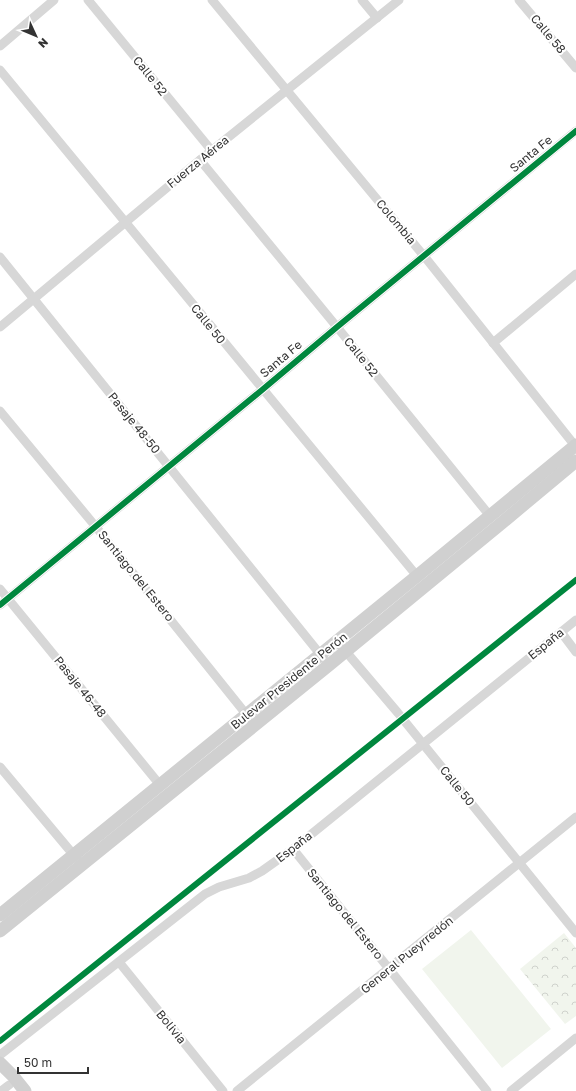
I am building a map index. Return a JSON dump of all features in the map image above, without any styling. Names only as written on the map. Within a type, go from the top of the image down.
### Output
[{"type":"main road","name":"Bulevar Presidente Perón","points":[[0,931],[82,865],[251,720],[325,660],[417,576],[576,446]]},
{"type":"main road","name":"Bulevar Presidente Perón","points":[[341,646],[498,526],[576,461]]},
{"type":"main road","name":"Bulevar Presidente Perón","points":[[0,915],[160,785],[251,720]]},
{"type":"main road","points":[[0,1063],[25,1091]]},
{"type":"main road","points":[[0,1067],[8,1089]]},
{"type":"street","points":[[0,46],[54,0]]},
{"type":"street","name":"Calle 52","points":[[88,0],[212,151]]},
{"type":"street","name":"Colombia","points":[[212,0],[424,256],[576,446]]},
{"type":"street","points":[[362,0],[377,18]]},
{"type":"street","name":"Fuerza Aérea","points":[[0,327],[200,160],[399,0]]},
{"type":"street","name":"Calle 58","points":[[519,0],[576,68]]},
{"type":"street","name":"Calle 50","points":[[0,70],[262,390],[417,576]]},
{"type":"street","name":"Santa Fe","points":[[0,605],[576,131]]},
{"type":"street","name":"Calle 52","points":[[200,160],[490,516]]},
{"type":"street","name":"Pasaje 48-50","points":[[0,257],[325,660]]},
{"type":"street","points":[[493,343],[576,274]]},
{"type":"street","name":"Santiago del Estero","points":[[0,411],[96,527],[251,720]]},
{"type":"street","name":"Pasaje 46-48","points":[[0,589],[160,785]]},
{"type":"street","name":"España","points":[[0,1055],[205,894],[219,887],[249,878],[262,872],[293,849],[576,620]]},
{"type":"street","points":[[560,632],[576,652]]},
{"type":"street","name":"Calle 50","points":[[341,646],[423,744],[576,933]]},
{"type":"street","points":[[0,767],[82,865]]},
{"type":"street","name":"General Pueyrredón","points":[[237,1091],[520,864],[576,817]]},
{"type":"street","name":"Santiago del Estero","points":[[293,849],[487,1091]]},
{"type":"street","name":"Bolivia","points":[[119,962],[223,1091]]},
{"type":"street","points":[[511,1091],[576,1038]]},
{"type":"green space","points":[[471,930],[551,1029],[502,1068],[422,969]]},
{"type":"green space","points":[[564,933],[576,948],[576,1016],[565,1024],[520,969]]},
{"type":"cycle path","points":[[0,605],[576,131]]},
{"type":"cycle path","points":[[0,1041],[576,580]]}]
